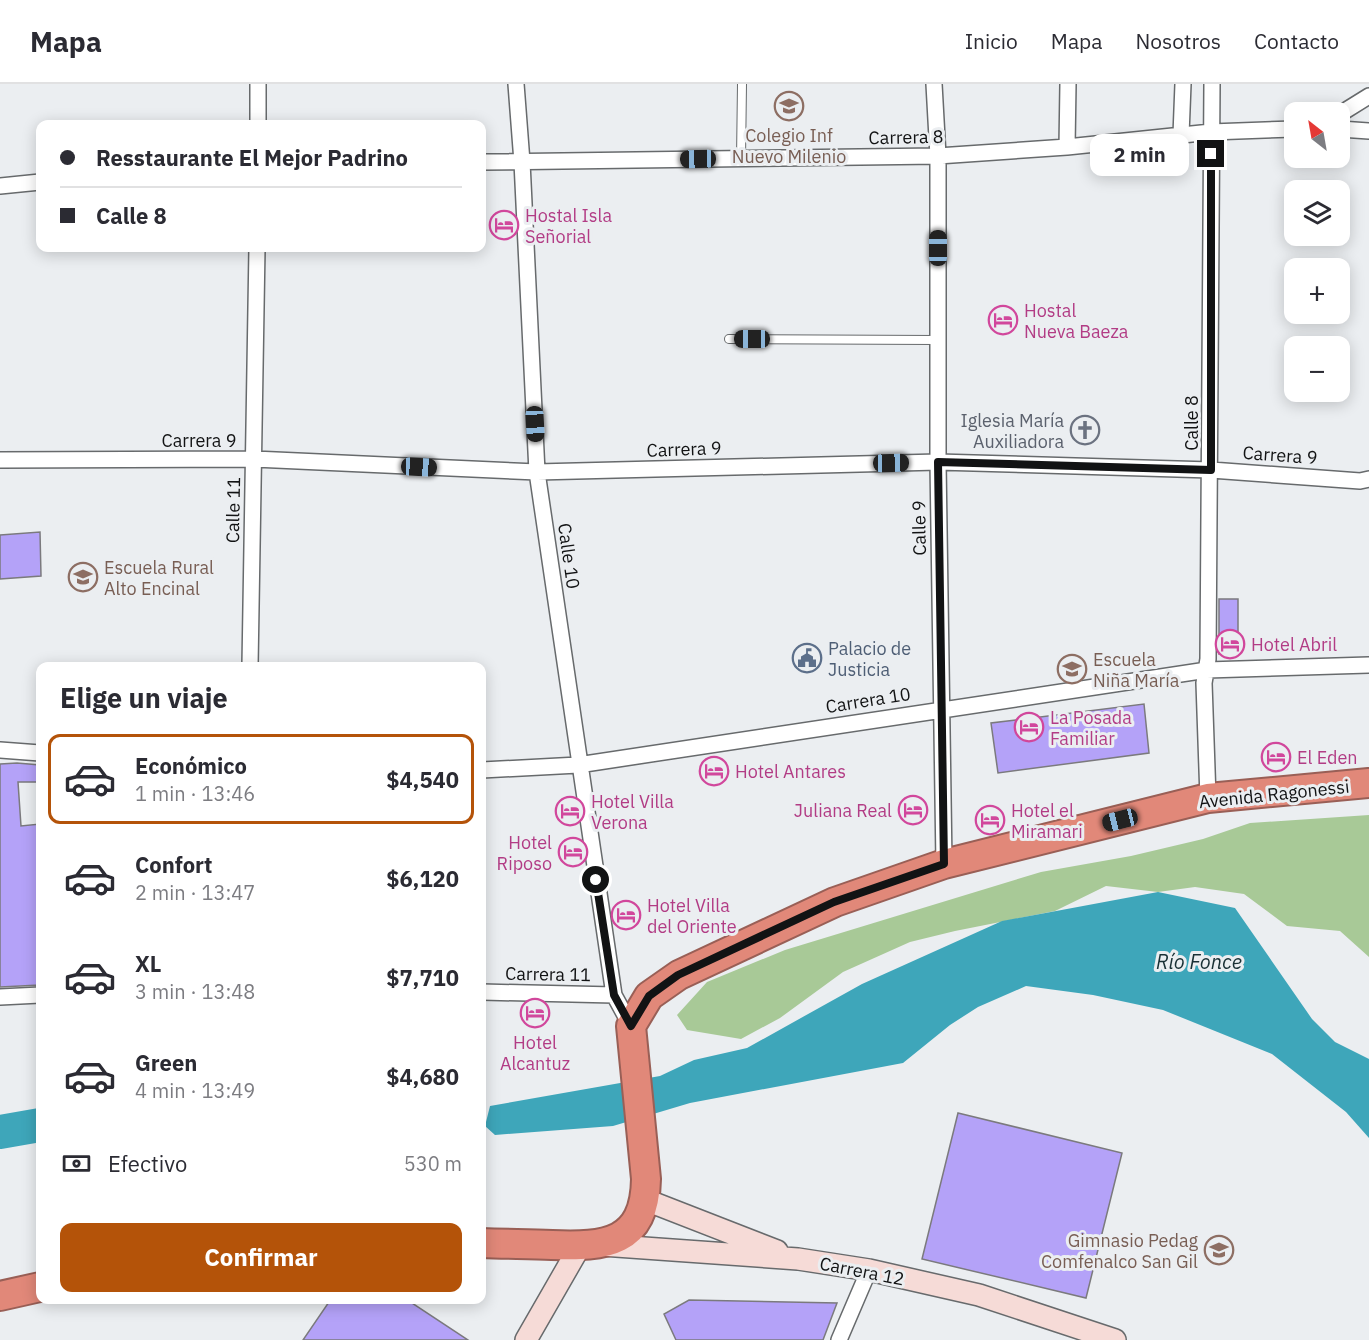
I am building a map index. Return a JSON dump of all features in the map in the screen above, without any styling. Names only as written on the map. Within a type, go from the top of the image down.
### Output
[{"type":"highway","name":"Avenida Ragonessi","points":[[632,1038],[649,996],[678,975],[834,902],[944,864],[1208,798],[1369,783]]},
{"type":"highway","points":[[486,1243],[591,1245],[625,1234],[638,1219],[646,1190],[632,1038]]},
{"type":"highway","points":[[0,1296],[36,1288]]},
{"type":"street","points":[[258,84],[258,120]]},
{"type":"street","name":"Calle 10","points":[[516,84],[537,472],[578,765],[614,995],[632,1038]]},
{"type":"street","name":"Calle 9","points":[[934,84],[938,156],[940,709],[944,864]]},
{"type":"street","points":[[1066,147],[1068,84]]},
{"type":"street","points":[[1181,135],[1183,84]]},
{"type":"street","name":"Calle 8","points":[[1208,798],[1204,683],[1207,670],[1211,470],[1212,84]]},
{"type":"street","points":[[1350,108],[1369,96]]},
{"type":"street","name":"Carrera 8","points":[[486,162],[938,156],[1066,147],[1211,132],[1284,129]]},
{"type":"street","points":[[1350,130],[1369,131]]},
{"type":"street","points":[[0,186],[36,182]]},
{"type":"street","name":"Calle 11","points":[[250,662],[257,252]]},
{"type":"street","name":"Carrera 9","points":[[0,460],[254,459],[537,472],[938,462],[1211,470],[1360,481],[1369,479]]},
{"type":"street","name":"Carrera 10","points":[[486,770],[578,765],[1207,670],[1369,665]]},
{"type":"street","points":[[0,750],[36,753]]},
{"type":"street","name":"Carrera 11","points":[[486,992],[614,995]]},
{"type":"street","points":[[0,997],[36,995]]},
{"type":"street","points":[[646,1190],[798,1259]]},
{"type":"street","points":[[526,1340],[591,1245]]},
{"type":"street","name":"Carrera 12","points":[[591,1245],[798,1259],[868,1270],[979,1295],[1115,1340]]},
{"type":"street","points":[[839,1340],[868,1270]]},
{"type":"lane","points":[[741,159],[742,84]]},
{"type":"lane","points":[[729,339],[938,340]]},
{"type":"green space","points":[[1369,815],[1369,957],[1340,931],[1287,926],[1244,894],[1195,887],[1158,892],[1106,886],[1055,911],[910,942],[843,972],[780,1018],[741,1039],[687,1030],[677,1015],[707,982],[785,950],[1041,872],[1131,856],[1203,839],[1250,823]]},
{"type":"water","name":"Río Fonce","points":[[1158,892],[1235,908],[1312,1019],[1335,1042],[1369,1059],[1369,1138],[1346,1112],[1272,1054],[1163,1010],[1093,995],[1026,986],[978,1007],[950,1025],[903,1063],[690,1103],[613,1126],[495,1135],[486,1127],[490,1106],[660,1076],[694,1060],[747,1048],[862,984],[1002,921]]},
{"type":"building","points":[[40,532],[41,576],[0,579],[0,535]]},
{"type":"building","points":[[1219,599],[1238,599],[1238,654],[1219,654]]},
{"type":"building","points":[[1144,704],[1149,753],[998,773],[991,723]]},
{"type":"building","points":[[0,764],[36,765],[36,782],[18,782],[21,826],[36,824],[36,985],[0,987]]},
{"type":"building","points":[[958,1113],[1122,1153],[1086,1298],[922,1259]]},
{"type":"building","points":[[689,1300],[837,1303],[823,1340],[676,1340],[664,1314]]},
{"type":"building","points":[[328,1304],[414,1304],[468,1340],[303,1340]]},
{"type":"waterway","name":"Río Fonce","points":[[0,1132],[36,1126]]},
{"type":"place","name":"Colegio Inf Nuevo Milenio","points":[[789,106]]},
{"type":"place","name":"Hostal Isla Señorial","points":[[504,225]]},
{"type":"place","name":"Hostal Nueva Baeza","points":[[1003,320]]},
{"type":"place","name":"Iglesia María Auxiliadora","points":[[1085,430]]},
{"type":"place","name":"Escuela Rural Alto Encinal","points":[[83,577]]},
{"type":"place","name":"Hotel Abril","points":[[1230,644]]},
{"type":"place","name":"Palacio de Justicia","points":[[807,658]]},
{"type":"place","name":"Escuela Niña María","points":[[1072,669]]},
{"type":"place","name":"La Posada Familiar","points":[[1029,727]]},
{"type":"place","name":"El Eden","points":[[1276,757]]},
{"type":"place","name":"Hotel Antares","points":[[714,771]]},
{"type":"place","name":"Juliana Real","points":[[913,810]]},
{"type":"place","name":"Hotel Villa Verona","points":[[570,811]]},
{"type":"place","name":"Hotel el Miramari","points":[[990,820]]},
{"type":"place","name":"Hotel Riposo","points":[[573,852]]},
{"type":"place","name":"Hotel Villa del Oriente","points":[[626,915]]},
{"type":"place","name":"Hotel Alcantuz","points":[[535,1013]]},
{"type":"place","name":"Gimnasio Pedag Comfenalco San Gil","points":[[1219,1250]]},
{"type":"route","points":[[596,880],[614,995],[631,1026],[649,996],[678,975],[834,902],[944,864],[938,462],[1211,470],[1211,154]]}]
